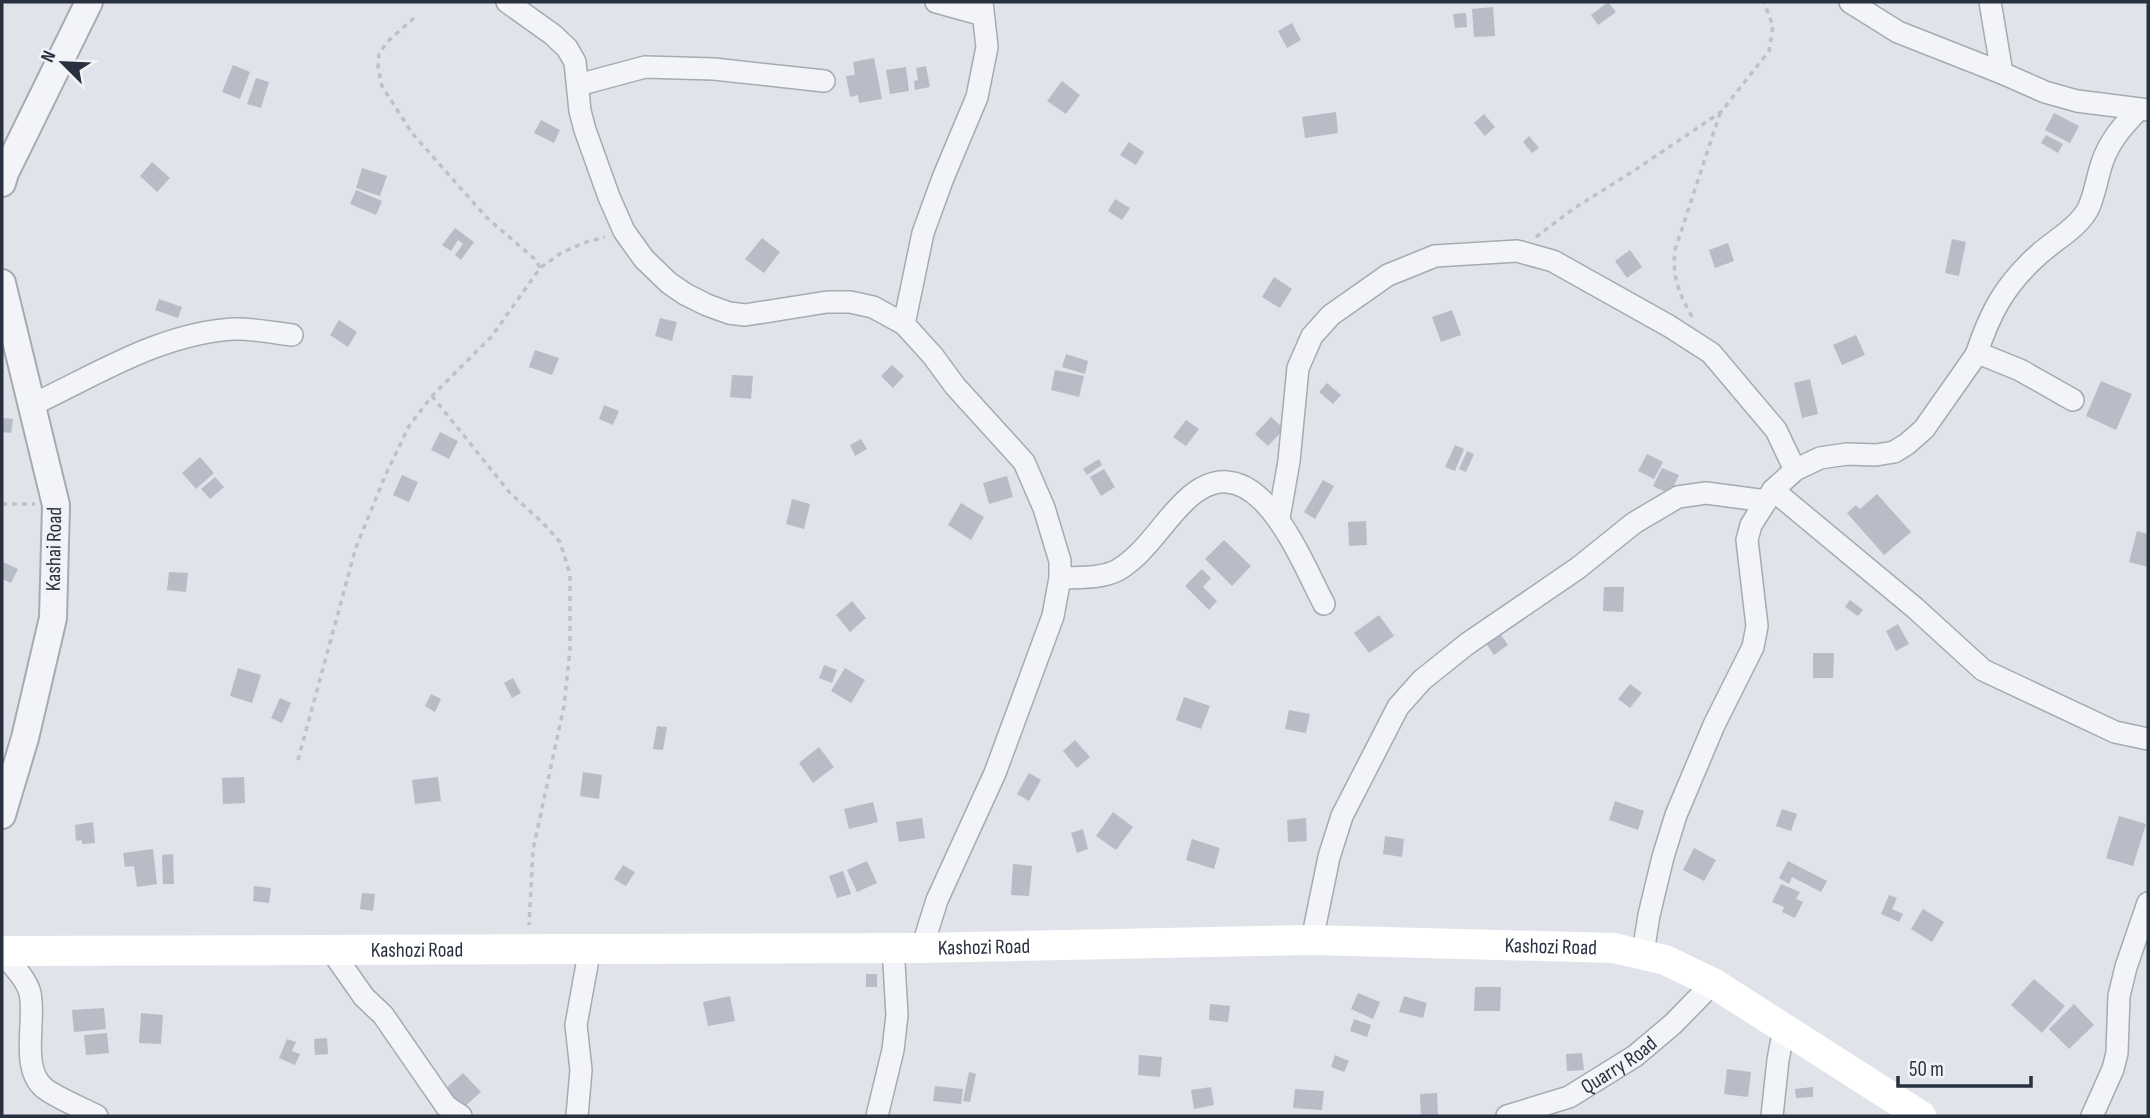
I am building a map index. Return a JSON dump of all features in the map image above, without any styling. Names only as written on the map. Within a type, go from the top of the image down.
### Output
[{"type":"main road","name":"Kashozi Road","points":[[2,952],[907,947],[1312,940],[1614,948],[1665,960],[1713,983],[1921,1116]]},
{"type":"street","points":[[2,183],[89,2]]},
{"type":"street","points":[[506,2],[552,34],[567,48],[575,62],[580,111],[585,130],[624,231],[644,259],[669,283],[696,300],[729,313],[745,315],[827,302],[850,302],[873,307],[904,324],[955,386],[1024,462],[1056,544],[1060,578],[1053,616],[999,762],[937,901],[907,947],[893,1050],[877,1116]]},
{"type":"street","points":[[904,324],[923,233],[977,97],[987,47],[982,9],[936,2]]},
{"type":"street","points":[[1850,2],[1898,32],[2045,92],[2077,101],[2143,110]]},
{"type":"street","points":[[1990,2],[2002,73]]},
{"type":"street","points":[[578,85],[645,67],[714,69],[824,81]]},
{"type":"street","points":[[1643,953],[1662,857],[1676,815],[1714,726],[1753,647],[1757,626],[1746,540],[1751,524],[1770,496],[1795,470],[1820,458],[1894,452],[1924,429],[1976,355],[1994,308],[2013,281],[2036,256],[2077,223],[2088,210],[2102,161],[2111,142],[2143,110]]},
{"type":"street","points":[[1279,518],[1289,461],[1298,368],[1312,336],[1331,315],[1388,275],[1435,256],[1517,251],[1553,261],[1669,326],[1711,353],[1776,430],[1795,470]]},
{"type":"street","name":"Kashai Road","points":[[2,284],[56,505],[53,618],[25,738],[2,815]]},
{"type":"street","points":[[32,405],[120,360],[150,347],[193,334],[236,329],[292,335]]},
{"type":"street","points":[[1976,355],[1983,355],[2020,370],[2073,400]]},
{"type":"street","points":[[1060,578],[1101,576],[1117,570],[1158,532],[1185,500],[1202,488],[1230,481],[1245,486],[1261,498],[1279,518],[1324,604]]},
{"type":"street","points":[[1312,940],[1329,857],[1342,816],[1398,707],[1422,680],[1467,644],[1578,568],[1634,523],[1678,497],[1706,493],[1770,496],[1915,608],[1983,670],[2115,732],[2148,739]]},
{"type":"street","points":[[2092,1116],[2113,1069],[2117,1053],[2119,996],[2148,903]]},
{"type":"street","points":[[576,1116],[581,1070],[576,1025],[590,948]]},
{"type":"street","points":[[331,950],[364,996],[383,1015],[446,1106],[461,1116]]},
{"type":"street","points":[[2,952],[23,979],[30,993],[31,1061],[36,1077],[44,1088],[97,1116]]},
{"type":"street","name":"Quarry Road","points":[[1507,1116],[1569,1097],[1635,1056],[1673,1024],[1713,983]]},
{"type":"street","points":[[1772,1116],[1784,1028]]},
{"type":"path","points":[[1517,251],[1573,209],[1721,112],[1769,51],[1773,26],[1764,2]]},
{"type":"path","points":[[414,18],[387,42],[379,54],[378,68],[382,86],[412,133],[486,217],[536,260],[540,268]]},
{"type":"path","points":[[1711,353],[1678,290],[1673,269],[1683,222],[1702,174],[1721,112]]},
{"type":"path","points":[[298,761],[356,547],[386,474],[410,426],[432,396],[492,336],[540,268],[561,253],[583,243],[624,231]]},
{"type":"path","points":[[432,396],[510,494],[560,542],[570,574],[568,673],[564,706],[533,850],[527,948]]},
{"type":"path","points":[[2,504],[56,505]]},
{"type":"building","points":[[1608,2],[1616,12],[1598,25],[1591,15]]},
{"type":"building","points":[[1493,7],[1495,36],[1474,37],[1472,9]]},
{"type":"building","points":[[1466,13],[1467,27],[1455,28],[1453,14]]},
{"type":"building","points":[[1292,23],[1301,40],[1287,48],[1278,31]]},
{"type":"building","points":[[874,58],[882,99],[859,103],[858,95],[850,97],[846,76],[855,75],[853,62]]},
{"type":"building","points":[[233,65],[250,72],[240,99],[222,92]]},
{"type":"building","points":[[926,66],[930,87],[915,90],[914,81],[918,80],[916,68]]},
{"type":"building","points":[[906,67],[909,91],[890,94],[886,70]]},
{"type":"building","points":[[256,78],[269,82],[261,108],[247,104]]},
{"type":"building","points":[[1062,81],[1080,95],[1066,114],[1047,101]]},
{"type":"building","points":[[1336,112],[1338,133],[1305,138],[1302,117]]},
{"type":"building","points":[[2054,113],[2079,126],[2070,143],[2045,130]]},
{"type":"building","points":[[1484,114],[1495,127],[1485,136],[1474,123]]},
{"type":"building","points":[[541,120],[560,130],[554,143],[534,133]]},
{"type":"building","points":[[2046,135],[2063,144],[2058,153],[2041,143]]},
{"type":"building","points":[[1529,136],[1539,148],[1532,153],[1523,142]]},
{"type":"building","points":[[1129,142],[1144,152],[1136,165],[1120,155]]},
{"type":"building","points":[[152,162],[170,178],[157,192],[140,176]]},
{"type":"building","points":[[362,168],[387,176],[380,196],[356,188]]},
{"type":"building","points":[[356,190],[382,201],[376,215],[350,204]]},
{"type":"building","points":[[1115,199],[1130,208],[1122,220],[1108,211]]},
{"type":"building","points":[[455,228],[474,242],[461,260],[455,255],[463,244],[458,240],[451,251],[442,245]]},
{"type":"building","points":[[762,238],[780,252],[764,273],[745,259]]},
{"type":"building","points":[[1952,239],[1966,242],[1959,276],[1945,273]]},
{"type":"building","points":[[1728,243],[1734,261],[1715,268],[1709,250]]},
{"type":"building","points":[[1630,250],[1642,267],[1627,278],[1615,261]]},
{"type":"building","points":[[1274,277],[1292,289],[1280,308],[1262,297]]},
{"type":"building","points":[[159,299],[182,307],[178,318],[155,310]]},
{"type":"building","points":[[1452,310],[1461,335],[1441,342],[1432,317]]},
{"type":"building","points":[[660,318],[677,322],[672,341],[655,336]]},
{"type":"building","points":[[339,320],[357,332],[348,347],[330,335]]},
{"type":"building","points":[[1856,335],[1865,355],[1842,365],[1833,345]]},
{"type":"building","points":[[535,350],[559,358],[552,375],[529,367]]},
{"type":"building","points":[[1066,354],[1088,361],[1085,374],[1062,367]]},
{"type":"building","points":[[892,365],[904,376],[893,388],[881,376]]},
{"type":"building","points":[[1055,370],[1084,376],[1079,397],[1051,390]]},
{"type":"building","points":[[732,375],[753,376],[751,399],[730,397]]},
{"type":"building","points":[[1810,379],[1818,414],[1802,418],[1794,383]]},
{"type":"building","points":[[2101,381],[2132,394],[2116,430],[2086,416]]},
{"type":"building","points":[[1327,383],[1341,395],[1333,404],[1319,392]]},
{"type":"building","points":[[604,405],[619,411],[613,425],[599,419]]},
{"type":"building","points":[[1271,417],[1284,429],[1268,446],[1255,434]]},
{"type":"building","points":[[2,418],[13,419],[11,433],[2,432]]},
{"type":"building","points":[[1186,420],[1199,429],[1186,446],[1173,437]]},
{"type":"building","points":[[440,432],[458,441],[449,459],[431,450]]},
{"type":"building","points":[[861,439],[867,449],[855,456],[850,445]]},
{"type":"building","points":[[1455,445],[1464,449],[1455,471],[1445,467]]},
{"type":"building","points":[[1467,451],[1474,454],[1466,472],[1459,469]]},
{"type":"building","points":[[1647,454],[1663,462],[1654,479],[1638,471]]},
{"type":"building","points":[[200,457],[214,473],[196,489],[182,473]]},
{"type":"building","points":[[1099,459],[1102,465],[1087,475],[1083,469]]},
{"type":"building","points":[[1662,468],[1679,475],[1670,494],[1653,486]]},
{"type":"building","points":[[1104,469],[1115,487],[1101,496],[1090,477]]},
{"type":"building","points":[[402,475],[418,482],[409,502],[393,495]]},
{"type":"building","points":[[1007,476],[1013,497],[989,504],[983,483]]},
{"type":"building","points":[[215,477],[224,487],[210,499],[201,489]]},
{"type":"building","points":[[1323,480],[1334,486],[1315,519],[1304,512]]},
{"type":"building","points":[[1877,494],[1911,532],[1884,555],[1847,513],[1856,505],[1860,509]]},
{"type":"building","points":[[792,499],[810,504],[804,529],[786,524]]},
{"type":"building","points":[[961,503],[984,517],[971,540],[948,525]]},
{"type":"building","points":[[1366,521],[1367,545],[1349,546],[1348,522]]},
{"type":"building","points":[[2137,531],[2148,534],[2148,567],[2129,562]]},
{"type":"building","points":[[1224,540],[1251,566],[1232,586],[1205,559]]},
{"type":"building","points":[[3,562],[18,569],[11,583],[2,579]]},
{"type":"building","points":[[1202,569],[1211,578],[1203,587],[1217,601],[1209,610],[1185,586]]},
{"type":"building","points":[[169,572],[188,573],[186,592],[167,590]]},
{"type":"building","points":[[1604,587],[1624,587],[1623,612],[1603,611]]},
{"type":"building","points":[[1850,600],[1863,610],[1858,616],[1845,607]]},
{"type":"building","points":[[852,601],[866,618],[850,632],[836,615]]},
{"type":"building","points":[[1379,615],[1394,636],[1369,653],[1354,633]]},
{"type":"building","points":[[1898,624],[1909,644],[1896,651],[1886,631]]},
{"type":"building","points":[[1499,632],[1508,645],[1494,655],[1485,642]]},
{"type":"building","points":[[1813,653],[1834,653],[1833,678],[1813,678]]},
{"type":"building","points":[[824,665],[837,670],[832,683],[819,678]]},
{"type":"building","points":[[238,668],[261,675],[252,703],[230,696]]},
{"type":"building","points":[[845,668],[865,680],[851,703],[831,691]]},
{"type":"building","points":[[513,678],[521,693],[512,698],[504,683]]},
{"type":"building","points":[[1630,684],[1642,693],[1630,708],[1618,699]]},
{"type":"building","points":[[431,694],[441,699],[435,712],[425,706]]},
{"type":"building","points":[[1184,697],[1210,706],[1201,729],[1176,720]]},
{"type":"building","points":[[280,698],[291,703],[282,723],[271,718]]},
{"type":"building","points":[[1289,710],[1310,714],[1306,733],[1285,729]]},
{"type":"building","points":[[657,726],[667,727],[663,750],[653,749]]},
{"type":"building","points":[[1075,740],[1090,757],[1077,768],[1063,751]]},
{"type":"building","points":[[819,747],[834,767],[813,783],[799,763]]},
{"type":"building","points":[[583,772],[602,775],[599,799],[580,796]]},
{"type":"building","points":[[1029,773],[1041,780],[1029,801],[1017,794]]},
{"type":"building","points":[[244,777],[245,803],[223,804],[222,778]]},
{"type":"building","points":[[438,777],[441,801],[415,804],[412,780]]},
{"type":"building","points":[[1615,801],[1644,811],[1638,830],[1609,820]]},
{"type":"building","points":[[873,802],[878,822],[849,829],[844,809]]},
{"type":"building","points":[[1782,809],[1797,814],[1791,831],[1776,826]]},
{"type":"building","points":[[1113,812],[1133,827],[1116,850],[1096,836]]},
{"type":"building","points":[[2119,816],[2146,824],[2133,866],[2106,858]]},
{"type":"building","points":[[922,818],[925,838],[899,842],[896,822]]},
{"type":"building","points":[[1306,818],[1307,841],[1288,842],[1287,820]]},
{"type":"building","points":[[93,822],[95,843],[82,844],[82,840],[76,841],[75,825]]},
{"type":"building","points":[[1083,829],[1088,849],[1077,853],[1071,833]]},
{"type":"building","points":[[1385,836],[1404,839],[1402,857],[1383,854]]},
{"type":"building","points":[[1192,839],[1220,848],[1214,869],[1186,860]]},
{"type":"building","points":[[1694,848],[1716,860],[1704,881],[1683,870]]},
{"type":"building","points":[[153,849],[157,884],[137,887],[134,866],[125,867],[123,853]]},
{"type":"building","points":[[173,854],[174,884],[163,884],[162,855]]},
{"type":"building","points":[[867,861],[877,883],[857,892],[847,870]]},
{"type":"building","points":[[1788,861],[1827,881],[1821,892],[1792,877],[1789,884],[1779,878]]},
{"type":"building","points":[[1013,864],[1032,866],[1029,896],[1011,895]]},
{"type":"building","points":[[623,865],[635,872],[626,886],[614,879]]},
{"type":"building","points":[[843,871],[851,894],[837,898],[829,876]]},
{"type":"building","points":[[1781,884],[1800,892],[1796,899],[1803,902],[1795,918],[1782,912],[1784,907],[1772,902]]},
{"type":"building","points":[[254,886],[271,888],[269,903],[253,901]]},
{"type":"building","points":[[362,893],[375,894],[373,911],[360,909]]},
{"type":"building","points":[[1889,895],[1897,898],[1892,909],[1903,914],[1899,922],[1881,914]]},
{"type":"building","points":[[1923,909],[1944,922],[1932,942],[1911,929]]},
{"type":"building","points":[[866,974],[877,974],[877,987],[866,987]]},
{"type":"building","points":[[2034,979],[2065,1006],[2042,1033],[2011,1005]]},
{"type":"building","points":[[1475,987],[1501,987],[1500,1011],[1474,1011]]},
{"type":"building","points":[[1358,993],[1380,1002],[1373,1019],[1351,1009]]},
{"type":"building","points":[[730,996],[735,1021],[708,1026],[703,1002]]},
{"type":"building","points":[[1404,996],[1427,1003],[1423,1018],[1399,1012]]},
{"type":"building","points":[[1210,1004],[1230,1006],[1228,1022],[1209,1020]]},
{"type":"building","points":[[2074,1004],[2094,1025],[2069,1049],[2049,1029]]},
{"type":"building","points":[[104,1008],[106,1029],[74,1032],[72,1010]]},
{"type":"building","points":[[141,1013],[163,1015],[161,1044],[139,1043]]},
{"type":"building","points":[[1354,1019],[1371,1025],[1367,1037],[1350,1031]]},
{"type":"building","points":[[107,1033],[109,1053],[86,1055],[84,1035]]},
{"type":"building","points":[[327,1038],[328,1054],[315,1055],[314,1039]]},
{"type":"building","points":[[287,1039],[296,1042],[292,1051],[300,1054],[295,1065],[279,1058]]},
{"type":"building","points":[[1582,1053],[1584,1070],[1567,1071],[1566,1054]]},
{"type":"building","points":[[1139,1055],[1162,1057],[1160,1077],[1138,1075]]},
{"type":"building","points":[[1335,1055],[1349,1061],[1344,1072],[1331,1067]]},
{"type":"building","points":[[1727,1069],[1751,1072],[1748,1097],[1724,1094]]},
{"type":"building","points":[[969,1072],[976,1074],[970,1102],[963,1101]]},
{"type":"building","points":[[463,1073],[481,1092],[462,1109],[445,1089]]},
{"type":"building","points":[[935,1086],[963,1089],[961,1104],[933,1101]]},
{"type":"building","points":[[1211,1087],[1214,1105],[1194,1109],[1191,1090]]},
{"type":"building","points":[[1813,1087],[1813,1097],[1796,1098],[1795,1089]]},
{"type":"building","points":[[1295,1089],[1324,1091],[1322,1110],[1293,1108]]},
{"type":"building","points":[[1437,1093],[1438,1116],[1421,1116],[1420,1094]]}]
